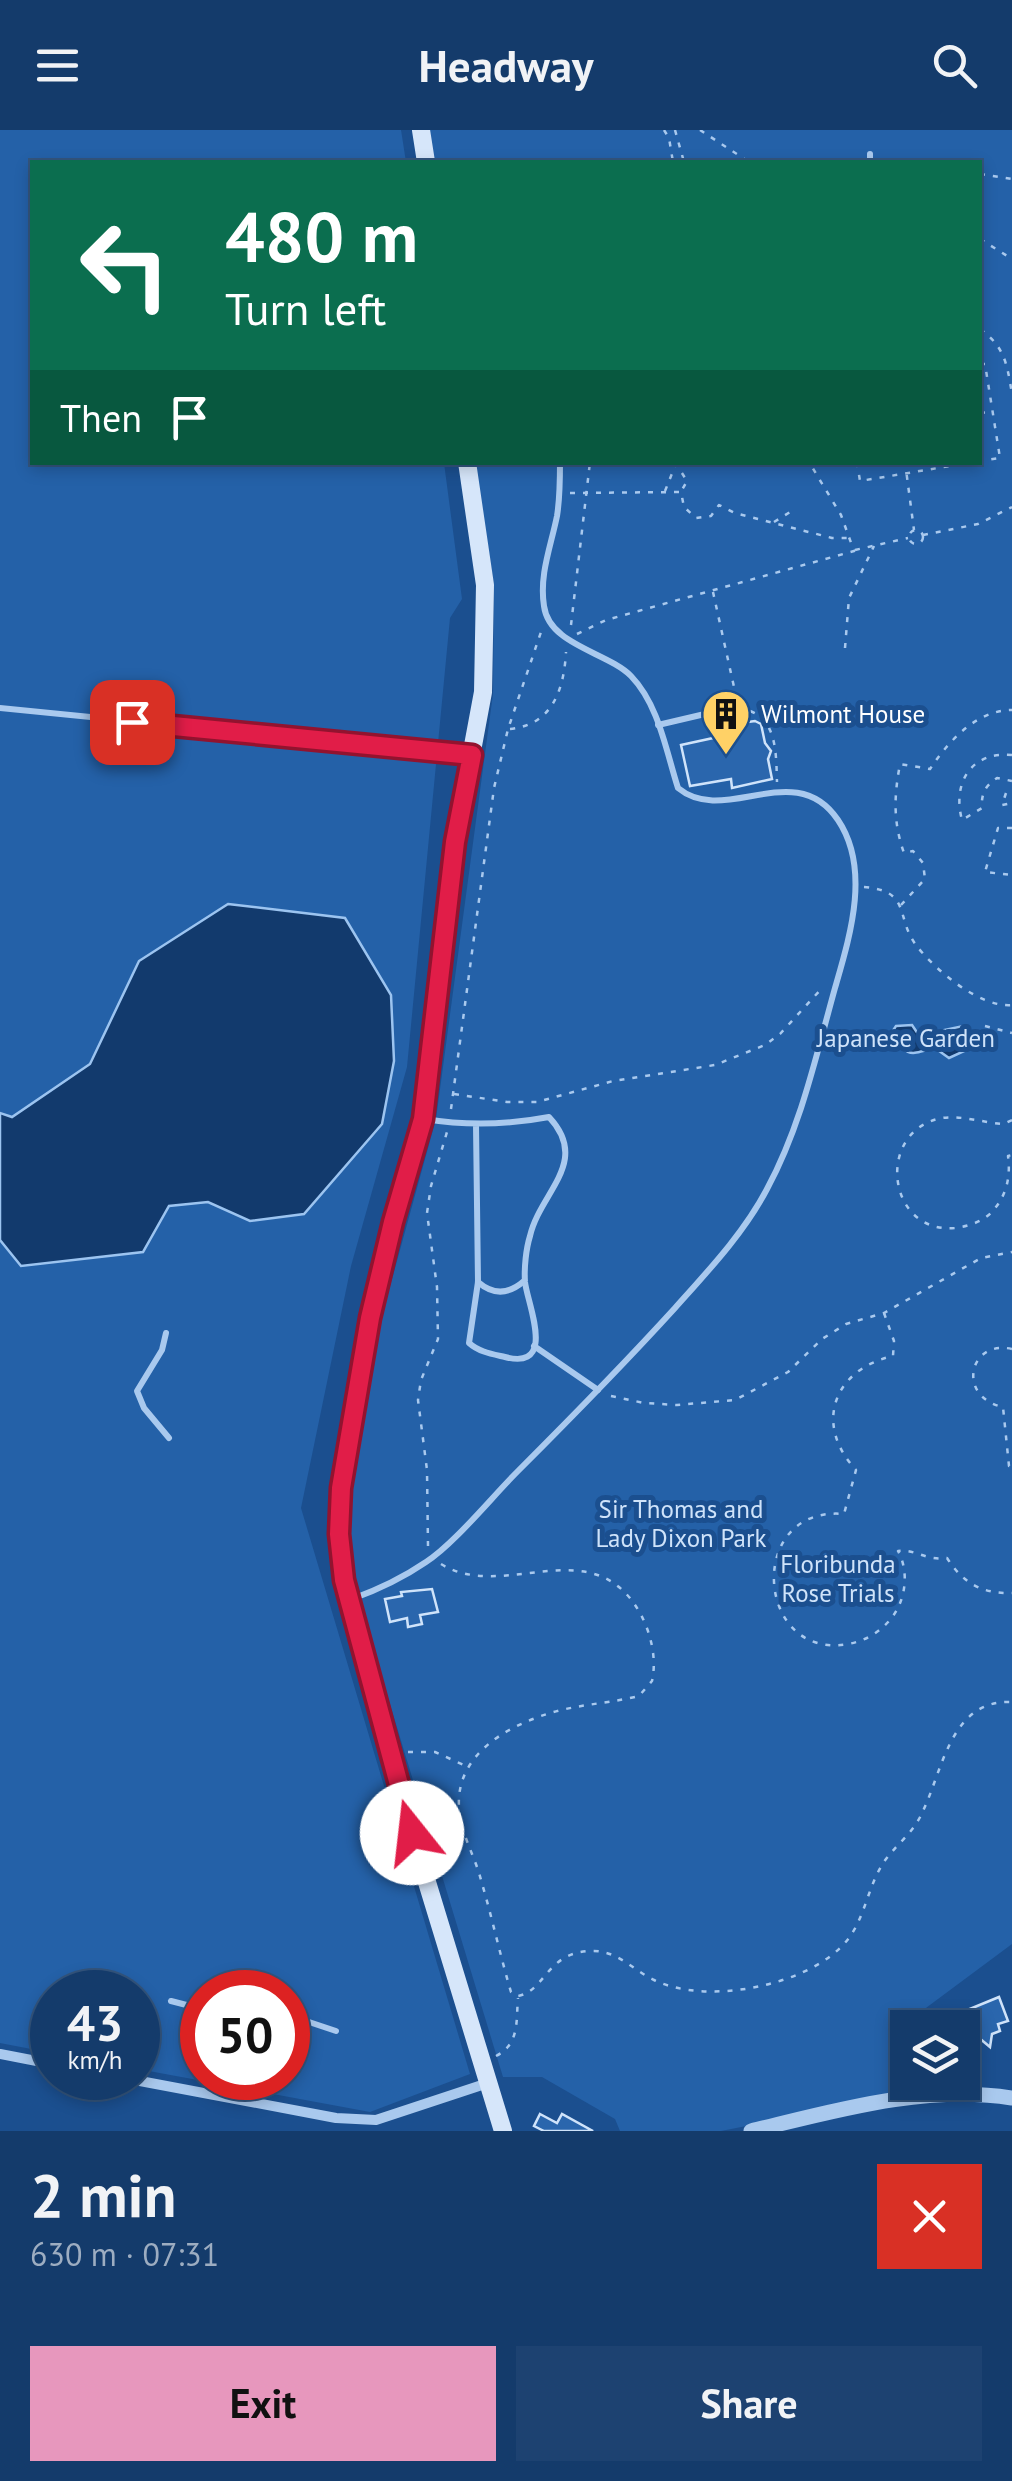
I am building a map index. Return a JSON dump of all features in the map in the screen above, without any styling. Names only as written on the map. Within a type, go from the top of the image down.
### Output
[{"type":"main road","points":[[421,130],[426,160]]},
{"type":"main road","points":[[467,465],[485,585],[483,692],[452,858],[423,1119],[370,1318],[341,1488],[339,1534],[349,1600],[390,1754],[503,2131]]},
{"type":"street","points":[[0,2054],[30,2060]]},
{"type":"street","points":[[160,2085],[300,2112],[376,2120],[488,2082]]},
{"type":"street","points":[[751,2131],[938,2094],[1012,2098]]},
{"type":"lane","points":[[349,1600],[433,1557],[598,1390],[713,1266],[768,1188],[800,1112],[838,980],[857,886],[855,864],[838,820],[826,806],[806,794],[777,791],[710,800],[687,796],[678,788],[658,725],[630,675],[569,640],[548,619],[543,576],[560,492],[560,465]]},
{"type":"lane","points":[[658,725],[739,706]]},
{"type":"lane","points":[[0,708],[472,755]]},
{"type":"lane","points":[[423,1119],[476,1125],[549,1117],[564,1138],[566,1158],[557,1184],[540,1209],[530,1234],[524,1281],[535,1315],[534,1346],[526,1356],[515,1360],[476,1349],[470,1343],[478,1282],[476,1125]]},
{"type":"lane","points":[[478,1282],[487,1290],[502,1293],[524,1281]]},
{"type":"lane","points":[[166,1332],[162,1350],[136,1391],[144,1408],[169,1438]]},
{"type":"lane","points":[[534,1346],[598,1390]]},
{"type":"lane","points":[[171,2001],[180,2003]]},
{"type":"lane","points":[[310,2022],[336,2031]]},
{"type":"path","points":[[664,130],[673,160]]},
{"type":"path","points":[[675,130],[683,160]]},
{"type":"path","points":[[700,130],[746,160]]},
{"type":"path","points":[[982,174],[1012,178]]},
{"type":"path","points":[[982,240],[1012,258]]},
{"type":"path","points":[[982,330],[1005,354],[1012,394]]},
{"type":"path","points":[[982,364],[1000,458],[982,462]]},
{"type":"path","points":[[982,413],[992,411]]},
{"type":"path","points":[[508,728],[533,724],[558,697],[569,640],[590,465]]},
{"type":"path","points":[[664,492],[674,465]]},
{"type":"path","points":[[676,465],[688,481],[681,492],[684,508],[696,518],[711,516],[720,505],[735,513],[832,538],[849,538]]},
{"type":"path","points":[[811,465],[841,515],[854,551]]},
{"type":"path","points":[[857,465],[860,481],[955,465]]},
{"type":"path","points":[[569,640],[606,620],[908,538],[914,530],[905,465]]},
{"type":"path","points":[[560,492],[681,492]]},
{"type":"path","points":[[914,530],[923,535],[978,524],[1012,507]]},
{"type":"path","points":[[772,522],[796,509]]},
{"type":"path","points":[[908,538],[917,544],[923,535]]},
{"type":"path","points":[[846,648],[849,598],[874,546]]},
{"type":"path","points":[[713,590],[739,706],[759,714],[777,751],[777,791]]},
{"type":"path","points":[[548,619],[508,728],[494,788],[450,1123],[436,1165],[428,1213],[437,1287],[438,1339],[418,1400],[427,1470],[425,1536],[433,1557],[455,1572],[508,1575],[575,1570],[601,1576],[622,1588],[646,1624],[652,1646],[652,1681],[639,1696],[584,1703],[536,1718],[489,1742],[468,1766],[460,1793],[461,1823],[480,1875],[512,1992],[525,1995],[552,1964],[568,1954],[592,1951],[611,1954],[654,1980],[710,1993],[744,1990],[818,1965],[842,1947],[859,1923],[886,1860],[911,1835],[958,1726],[983,1707],[1012,1702]]},
{"type":"path","points":[[901,905],[925,878],[923,862],[914,851],[904,852],[896,831],[900,764],[930,769],[945,746],[965,728],[999,710],[1012,710]]},
{"type":"path","points":[[1012,756],[998,754],[970,767],[957,800],[962,820],[982,808],[981,798],[991,782],[997,778],[1012,782]]},
{"type":"path","points":[[1006,793],[1002,805],[1012,804]]},
{"type":"path","points":[[1012,828],[998,828],[984,872],[1012,875]]},
{"type":"path","points":[[857,886],[887,892],[901,905],[914,942],[948,976],[988,1004],[1012,1005]]},
{"type":"path","points":[[453,1094],[537,1102],[613,1081],[715,1065],[765,1045],[780,1034],[816,991],[838,980]]},
{"type":"path","points":[[985,1026],[1012,1034]]},
{"type":"path","points":[[1012,1120],[1004,1124],[943,1118],[926,1124],[902,1148],[896,1183],[902,1201],[914,1216],[932,1226],[968,1226],[985,1218],[1000,1204],[1007,1187],[1008,1156],[1012,1155]]},
{"type":"path","points":[[598,1390],[644,1403],[707,1404],[735,1400],[788,1372],[822,1338],[846,1324],[884,1313],[981,1258],[1012,1252]]},
{"type":"path","points":[[884,1313],[894,1341],[893,1356],[861,1368],[848,1380],[834,1409],[837,1442],[844,1458],[856,1470],[854,1486],[844,1514],[807,1520],[785,1540],[772,1573],[780,1610],[804,1635],[828,1644],[851,1644],[874,1635],[895,1614],[901,1600],[905,1571],[898,1551],[906,1550],[931,1560],[947,1558],[966,1582],[992,1592],[1012,1593]]},
{"type":"path","points":[[1012,1349],[997,1348],[983,1355],[974,1365],[973,1378],[976,1390],[986,1402],[1003,1407],[1012,1466]]},
{"type":"path","points":[[390,1754],[435,1752],[468,1766]]},
{"type":"path","points":[[482,2062],[504,2052],[515,2038],[518,1996]]},
{"type":"green space","points":[[0,130],[401,130],[406,160],[30,160],[30,465],[444,465],[462,599],[450,618],[407,1067],[351,1266],[301,1508],[470,2074],[370,2112],[305,2100],[310,2100],[310,1970],[180,1970],[180,2077],[160,2073],[160,1970],[30,1970],[30,2049],[0,2043]]},
{"type":"green space","name":"Sir Thomas and Lady Dixon Park","points":[[423,130],[1012,130],[1012,1944],[923,2010],[890,2010],[890,2098],[721,2131],[620,2131],[615,2119],[542,2077],[503,2077],[352,1579],[347,1533],[351,1488],[381,1319],[436,1119],[493,694],[494,585],[475,465],[982,465],[982,160],[428,160]]},
{"type":"shaded area","points":[[228,904],[345,918],[391,995],[394,1061],[382,1124],[304,1214],[250,1221],[208,1202],[169,1206],[143,1252],[21,1266],[0,1240],[0,1113],[12,1117],[90,1064],[139,961]]},
{"type":"shaded area","points":[[912,1025],[924,1043],[937,1041],[944,1030],[963,1026],[973,1037],[971,1048],[949,1058],[935,1048],[911,1053],[892,1032],[896,1026]]},
{"type":"building","name":"Wilmont House","points":[[755,721],[761,724],[771,751],[768,759],[772,779],[732,788],[731,779],[690,786],[681,745],[736,733]]},
{"type":"building","points":[[432,1589],[438,1612],[420,1615],[422,1624],[408,1627],[407,1618],[390,1622],[385,1599],[402,1596],[401,1592]]},
{"type":"building","points":[[999,1997],[1008,2021],[998,2024],[1000,2031],[992,2034],[990,2047],[980,2039],[980,2010],[967,2010]]},
{"type":"building","points":[[540,2114],[557,2123],[562,2114],[593,2131],[544,2131],[534,2126]]},
{"type":"place","name":"Wilmont House","points":[[726,756]]},
{"type":"route","points":[[132,722],[472,755],[446,907],[423,1119],[370,1318],[341,1488],[339,1534],[344,1580],[412,1833]]},
{"type":"park label","name":"Japanese Garden","points":[[906,1038]]},
{"type":"park label","name":"Floribunda Rose Trials","points":[[838,1578]]}]
